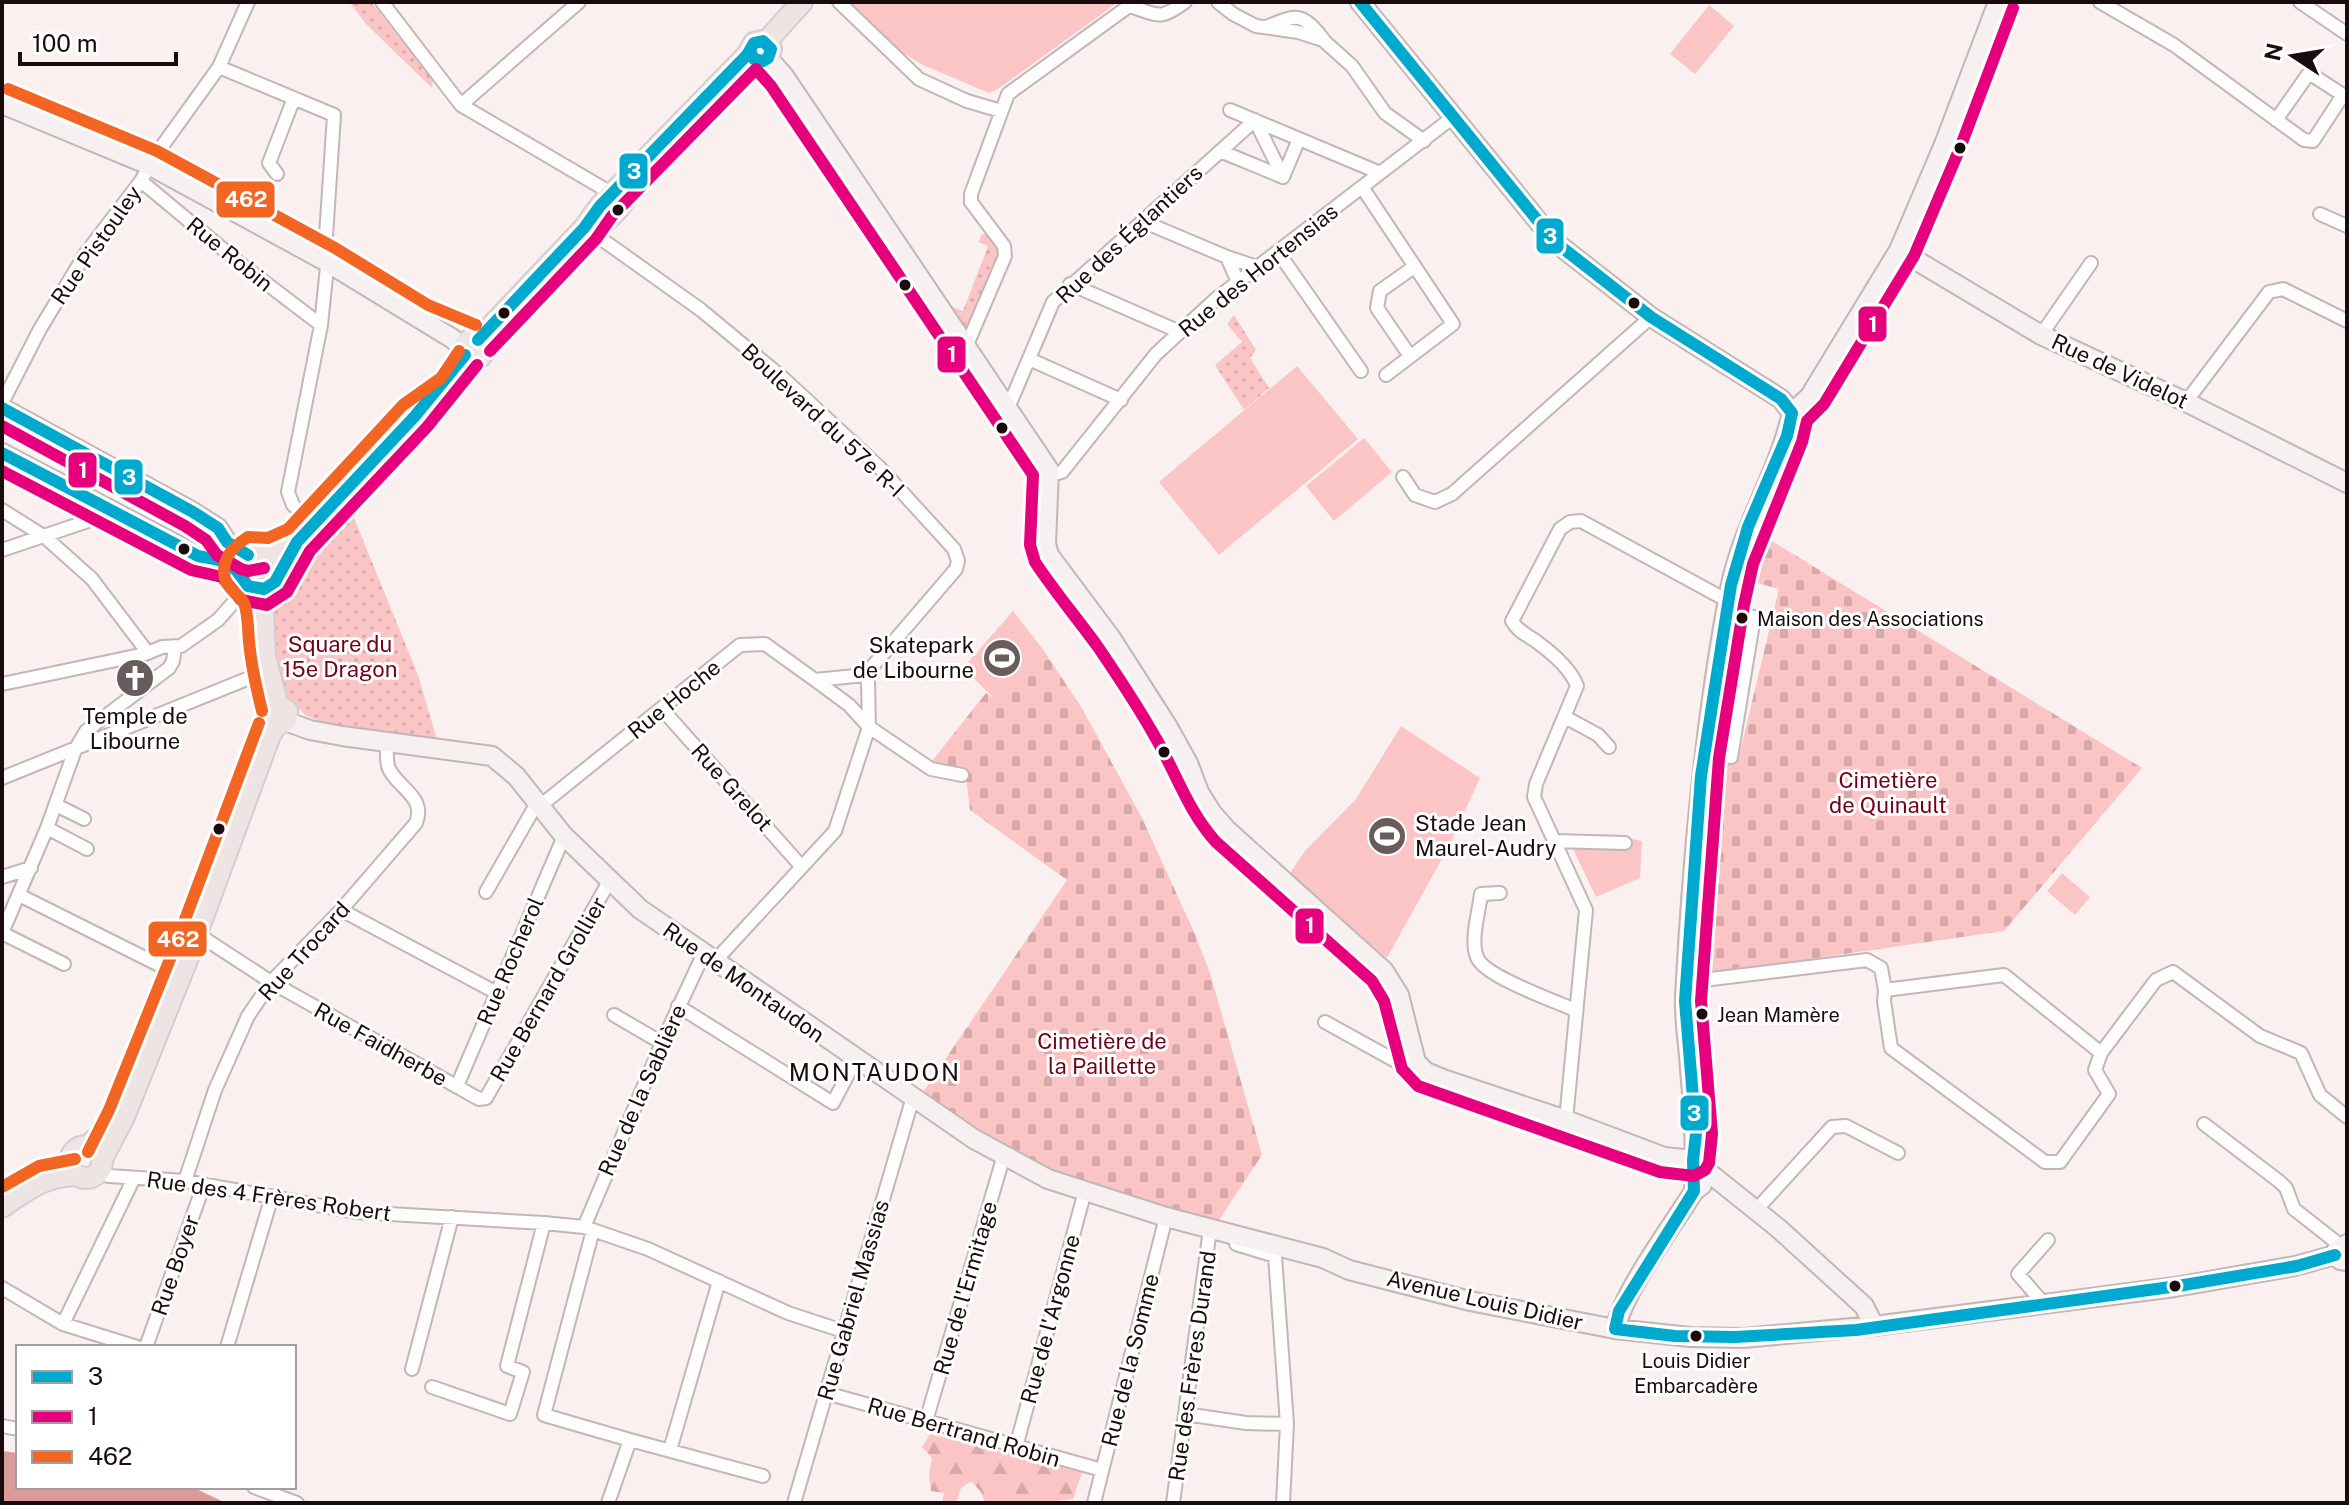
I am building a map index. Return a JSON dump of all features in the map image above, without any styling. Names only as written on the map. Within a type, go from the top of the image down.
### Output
[{"type":"main road","points":[[472,349],[618,209],[674,139],[760,53],[802,2]]},
{"type":"main road","points":[[257,577],[314,525],[415,416],[453,389],[472,349],[584,228],[611,193],[760,53]]},
{"type":"main road","points":[[257,577],[276,560],[270,554],[297,542]]},
{"type":"main road","points":[[96,1159],[124,1117],[270,735],[281,716],[264,647],[263,611],[257,577]]},
{"type":"main road","points":[[74,1167],[88,1178],[104,1133],[121,1110],[260,744],[281,716]]},
{"type":"main road","points":[[74,1167],[79,1148],[96,1159]]},
{"type":"main road","points":[[4,1201],[74,1167]]},
{"type":"street","name":"Rue Pistouley","points":[[5,410],[66,284],[219,67],[248,2]]},
{"type":"street","points":[[382,2],[461,105],[611,193]]},
{"type":"street","points":[[461,105],[579,2]]},
{"type":"street","points":[[839,2],[919,79],[967,101],[1001,111]]},
{"type":"street","points":[[966,347],[1005,256],[1004,246],[971,202],[971,194],[1008,94],[1129,6],[1158,17],[1185,2]]},
{"type":"street","points":[[1218,2],[1247,22],[1323,40],[1352,66],[1385,113],[1424,141]]},
{"type":"street","points":[[1360,2],[1555,242],[1651,317],[1781,399],[1792,413]]},
{"type":"street","points":[[1694,1191],[1696,1134],[1686,1014],[1687,982],[1703,756],[1727,606],[1748,527],[1787,436],[1792,413],[1810,396],[1899,250],[1945,142],[1998,2]]},
{"type":"street","points":[[2100,2],[2174,45],[2276,120],[2304,140],[2313,141],[2343,95],[2309,73],[2276,120]]},
{"type":"street","points":[[2300,2],[2347,34]]},
{"type":"street","points":[[760,53],[784,76],[1050,475],[1046,544],[1049,555],[1111,638],[1168,727],[1212,813],[1384,971],[1399,995],[1416,1062],[1426,1072],[1443,1079],[1664,1157],[1693,1160],[1756,1210],[1864,1306],[1874,1326]]},
{"type":"street","points":[[219,67],[334,115],[321,325],[288,492],[293,505],[314,525]]},
{"type":"street","points":[[277,174],[269,163],[294,98]]},
{"type":"street","points":[[2,104],[327,262],[472,349]]},
{"type":"street","points":[[1230,110],[1380,173]]},
{"type":"street","name":"Rue des Hortensias","points":[[1050,475],[1062,472],[1180,332],[1257,267],[1452,118]]},
{"type":"street","points":[[1255,120],[1283,177]]},
{"type":"street","name":"Rue des Églantiers","points":[[1008,408],[1053,302],[1255,120]]},
{"type":"street","points":[[1283,177],[1299,139]]},
{"type":"street","points":[[1220,151],[1283,177]]},
{"type":"street","name":"Rue Robin","points":[[145,173],[237,261],[321,325]]},
{"type":"street","points":[[1362,187],[1453,324],[1386,375]]},
{"type":"street","points":[[2339,206],[2326,217],[2347,226]]},
{"type":"street","points":[[1142,221],[1257,267]]},
{"type":"street","name":"Boulevard du 57e R-I","points":[[593,233],[701,310],[783,378],[879,467],[954,549],[958,561],[956,569],[865,675]]},
{"type":"street","name":"Rue de Videlot","points":[[1899,250],[2041,335],[2186,402],[2347,483]]},
{"type":"street","points":[[1278,252],[1361,371]]},
{"type":"street","points":[[1227,257],[1238,282]]},
{"type":"street","points":[[2041,335],[2091,263]]},
{"type":"street","points":[[1410,356],[1377,308],[1380,291],[1414,267]]},
{"type":"street","points":[[1070,284],[1180,332]]},
{"type":"street","points":[[2186,402],[2269,292],[2283,289],[2347,321]]},
{"type":"street","points":[[1403,477],[1415,495],[1435,502],[1452,494],[1651,317]]},
{"type":"street","points":[[1155,320],[1166,345]]},
{"type":"street","points":[[1029,359],[1121,400]]},
{"type":"street","points":[[5,410],[218,528],[257,577]]},
{"type":"street","points":[[2,453],[198,556],[228,561],[257,577]]},
{"type":"street","points":[[2,550],[97,518],[111,509]]},
{"type":"street","points":[[2,510],[45,537],[92,579],[148,653]]},
{"type":"street","points":[[1566,1120],[1586,910],[1534,797],[1536,784],[1577,686],[1573,675],[1540,644],[1517,629],[1512,621],[1560,529],[1570,522],[1581,521],[1727,606],[1754,617],[1731,757],[1703,756]]},
{"type":"street","points":[[2,684],[148,653],[162,647],[181,646],[218,620],[257,577]]},
{"type":"street","name":"Rue Hoche","points":[[538,805],[740,645],[765,644],[849,705],[869,727],[931,769],[962,775]]},
{"type":"street","points":[[64,964],[2,932],[31,868],[75,750],[90,728],[169,668],[175,647]]},
{"type":"street","points":[[1717,669],[1744,674]]},
{"type":"street","points":[[2,778],[269,670]]},
{"type":"street","points":[[815,680],[865,675]]},
{"type":"street","name":"Rue de la Sablière","points":[[630,1440],[544,1415],[589,1229],[678,1006],[708,958],[835,831],[869,727],[868,682],[865,675]]},
{"type":"street","name":"Rue Grelot","points":[[662,709],[801,866]]},
{"type":"street","name":"Rue de Montaudon","points":[[281,716],[310,730],[492,756],[516,776],[564,836],[640,909],[974,1139],[1048,1179],[1278,1252]]},
{"type":"street","points":[[1565,717],[1598,735],[1609,747]]},
{"type":"street","points":[[90,728],[90,734],[98,740]]},
{"type":"street","name":"Rue Trocard","points":[[185,1181],[215,1090],[248,1016],[271,982],[341,910],[419,817],[418,802],[389,769],[380,742]]},
{"type":"street","points":[[56,805],[84,819]]},
{"type":"street","points":[[486,892],[538,805]]},
{"type":"street","points":[[47,828],[87,849]]},
{"type":"street","name":"Rue Rocherol","points":[[457,1086],[564,836]]},
{"type":"street","points":[[1554,841],[1625,843]]},
{"type":"street","points":[[2,877],[31,868]]},
{"type":"street","name":"Rue Bernard Grollier","points":[[486,1098],[610,880]]},
{"type":"street","points":[[1500,893],[1481,894],[1475,943],[1477,959],[1488,972],[1575,1010]]},
{"type":"street","points":[[19,895],[173,972]]},
{"type":"street","points":[[341,910],[497,993]]},
{"type":"street","name":"Rue Faidherbe","points":[[196,933],[271,982],[479,1099],[486,1098]]},
{"type":"street","points":[[1687,982],[1867,960],[1881,968],[1891,1048],[2045,1162],[2060,1162],[2109,1094],[2095,1070],[2101,1053],[2156,980],[2173,972],[2260,1036],[2301,1053],[2320,1095],[2347,1117]]},
{"type":"street","points":[[1885,990],[2004,975],[2101,1053]]},
{"type":"street","points":[[678,1006],[833,1103],[856,1059]]},
{"type":"street","points":[[614,1015],[662,1043]]},
{"type":"street","points":[[1325,1022],[1401,1064],[1416,1062]]},
{"type":"street","name":"Rue Gabriel Massias","points":[[794,1503],[913,1097]]},
{"type":"street","points":[[2204,1124],[2280,1182],[2286,1188],[2294,1209],[2336,1242],[2342,1252]]},
{"type":"street","points":[[1756,1210],[1832,1127],[1846,1126],[1898,1153]]},
{"type":"street","name":"Rue de l'Ermitage","points":[[926,1421],[1004,1155]]},
{"type":"street","name":"Rue des 4 Frères Robert","points":[[96,1159],[109,1176],[185,1181],[355,1212],[544,1223],[589,1229],[648,1249],[788,1313],[843,1331]]},
{"type":"street","points":[[63,1324],[134,1178]]},
{"type":"street","points":[[1615,1329],[1619,1311],[1694,1191],[1706,1182],[1717,1180]]},
{"type":"street","name":"Rue Boyer","points":[[147,1345],[204,1184]]},
{"type":"street","name":"Rue de l'Argonne","points":[[1016,1447],[1085,1191]]},
{"type":"street","points":[[228,1345],[272,1196]]},
{"type":"street","points":[[412,1369],[452,1217]]},
{"type":"street","name":"Rue de la Somme","points":[[1094,1503],[1166,1217]]},
{"type":"street","points":[[432,1387],[510,1414],[523,1372],[507,1366],[544,1223]]},
{"type":"street","name":"Rue des Frères Durand","points":[[1173,1503],[1210,1229]]},
{"type":"street","points":[[2044,1304],[2018,1274],[2048,1240]]},
{"type":"street","points":[[1278,1252],[1287,1424],[1283,1503]]},
{"type":"street","name":"Avenue Louis Didier","points":[[1278,1252],[1302,1253],[1349,1270],[1470,1301],[1615,1329],[1694,1337],[1743,1338],[1874,1326],[2175,1287],[2295,1266],[2342,1252]]},
{"type":"street","points":[[670,1450],[719,1281]]},
{"type":"street","points":[[2,1288],[63,1324],[131,1345]]},
{"type":"street","name":"Rue Bertrand Robin","points":[[826,1393],[1102,1470]]},
{"type":"street","points":[[1185,1414],[1246,1423],[1287,1424]]},
{"type":"street","points":[[608,1503],[630,1440],[763,1476]]},
{"type":"street","points":[[259,1489],[297,1503]]},
{"type":"green space","points":[[349,2],[371,2],[433,79],[432,88],[367,25]]},
{"type":"green space","points":[[848,2],[1118,2],[989,93],[921,64],[900,51]]},
{"type":"green space","points":[[1709,5],[1734,26],[1695,74],[1670,54]]},
{"type":"green space","points":[[987,233],[999,253],[970,326],[962,326],[950,306],[963,311],[988,246],[979,242],[981,235]]},
{"type":"green space","points":[[1234,315],[1256,350],[1250,358],[1269,388],[1244,410],[1215,365],[1242,342],[1227,324]]},
{"type":"green space","points":[[1297,366],[1358,439],[1219,555],[1159,482]]},
{"type":"green space","points":[[1364,438],[1392,472],[1334,521],[1306,486]]},
{"type":"green space","name":"Square du 15e Dragon","points":[[338,508],[352,513],[418,675],[438,743],[338,729],[305,715],[283,692],[275,668],[272,596],[283,572]]},
{"type":"green space","name":"Cimetière de Quinault","points":[[1757,532],[2142,768],[2004,931],[1698,975],[1714,761],[1732,762],[1739,756],[1779,589],[1743,579]]},
{"type":"green space","name":"Skatepark de Libourne","points":[[1013,611],[1042,648],[997,701],[963,668]]},
{"type":"green space","name":"Cimetière de la Paillette","points":[[1042,648],[1083,710],[1142,818],[1210,973],[1262,1155],[1217,1223],[1102,1189],[1092,1182],[1063,1174],[1001,1143],[921,1095],[1067,880],[970,810],[965,770],[932,761],[986,693],[997,700]]},
{"type":"green space","name":"Stade Jean Maurel-Audry","points":[[1401,726],[1480,778],[1449,846],[1387,958],[1288,876],[1305,851],[1356,799]]},
{"type":"green space","points":[[1631,839],[1642,841],[1640,878],[1596,897],[1571,845],[1630,847]]},
{"type":"green space","points":[[2062,873],[2090,897],[2075,915],[2047,891]]},
{"type":"green space","points":[[930,1434],[1082,1472],[1073,1499],[1042,1503],[985,1503],[981,1492],[971,1481],[961,1488],[956,1503],[942,1503],[944,1493],[931,1491],[929,1475],[932,1458],[922,1447]]},
{"type":"shaded area","points":[[2,1451],[16,1453],[16,1489],[196,1489],[226,1503],[2,1503]]},
{"type":"transit line","name":"3","points":[[1360,2],[1555,242],[1651,317],[1781,399],[1792,413]]},
{"type":"transit line","name":"1","points":[[756,69],[771,86],[1033,475],[1030,545],[1035,562],[1134,701],[1197,817],[1216,842],[1372,981],[1384,1001],[1402,1069],[1418,1086],[1660,1172],[1694,1176],[1705,1170],[1709,1163],[1712,1134],[1701,1001],[1719,758],[1753,564],[1802,442],[1807,421],[1824,404],[1914,256],[1960,148],[2013,8]]},
{"type":"transit line","name":"3","points":[[478,340],[584,228],[600,206],[747,55],[754,43],[763,41],[771,49],[768,58],[763,61],[754,59],[750,51]]},
{"type":"transit line","name":"1","points":[[490,351],[596,239],[612,216],[756,69]]},
{"type":"transit line","name":"462","points":[[8,89],[157,151],[335,248],[428,305],[476,325]]},
{"type":"transit line","name":"462","points":[[262,711],[245,607],[224,576],[228,555],[248,537],[268,538],[288,529],[403,405],[441,378],[459,351]]},
{"type":"transit line","name":"3","points":[[2,453],[198,556],[228,563],[248,586],[264,589],[275,582],[297,542],[415,416],[465,355]]},
{"type":"transit line","name":"1","points":[[2,471],[191,570],[222,577],[241,600],[267,605],[287,592],[310,551],[427,427],[477,365]]},
{"type":"transit line","name":"3","points":[[2,408],[193,512],[218,528],[227,542],[248,555]]},
{"type":"transit line","name":"3","points":[[1615,1329],[1619,1311],[1694,1191],[1696,1134],[1685,1001],[1701,776],[1731,585],[1748,527],[1787,436],[1792,413]]},
{"type":"transit line","name":"1","points":[[2,426],[185,526],[206,540],[217,555],[241,569],[264,568]]},
{"type":"transit line","name":"462","points":[[88,1152],[109,1110],[172,954],[259,723]]},
{"type":"transit line","name":"462","points":[[2,1187],[39,1166],[75,1159]]},
{"type":"transit line","name":"3","points":[[1615,1329],[1675,1336],[1735,1337],[1856,1330],[2178,1286],[2297,1266],[2335,1255]]},
{"type":"place","name":"Maison des Associations","points":[[1742,618]]},
{"type":"place","name":"Skatepark de Libourne","points":[[1002,658]]},
{"type":"place","name":"Temple de Libourne","points":[[135,678]]},
{"type":"place","name":"Stade Jean Maurel-Audry","points":[[1387,836]]},
{"type":"place","name":"Jean Mamère","points":[[1702,1014]]},
{"type":"place","name":"Louis Didier Embarcadère","points":[[1696,1336]]},
{"type":"district","name":"MONTAUDON","points":[[875,1073]]}]
